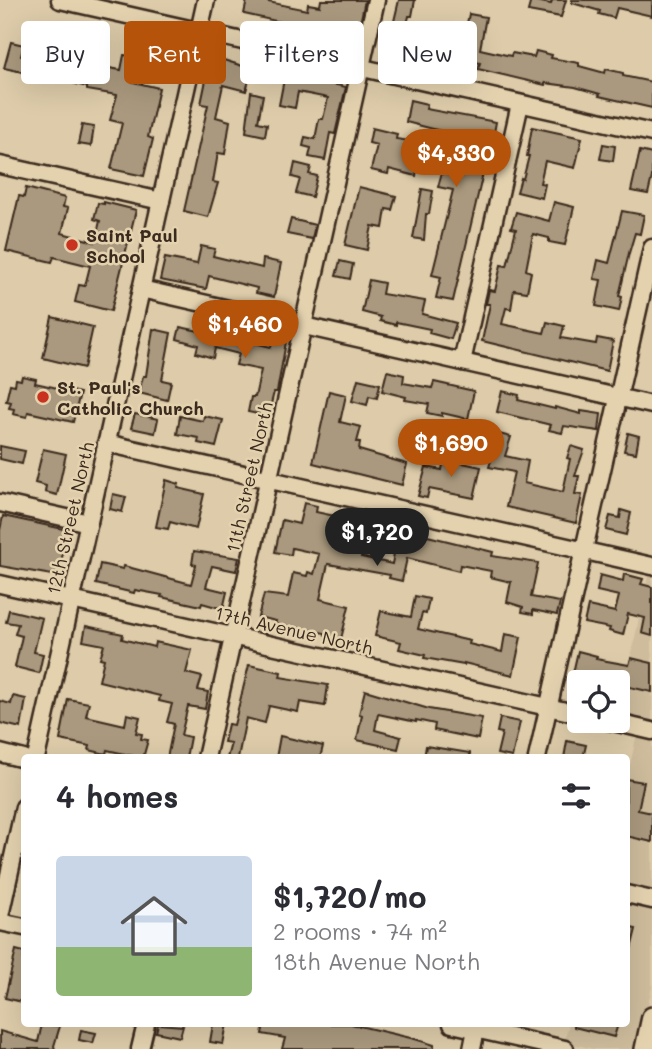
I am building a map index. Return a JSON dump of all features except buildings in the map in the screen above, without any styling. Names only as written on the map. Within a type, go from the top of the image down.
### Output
[{"type":"main road","points":[[645,1049],[652,1017]]},
{"type":"street","points":[[60,0],[154,21]]},
{"type":"street","name":"12th Street North","points":[[201,21],[206,0]]},
{"type":"street","name":"11th Street North","points":[[364,54],[376,0]]},
{"type":"street","points":[[364,69],[652,133]]},
{"type":"street","name":"12th Street North","points":[[37,754],[187,84]]},
{"type":"street","name":"11th Street North","points":[[207,754],[357,84]]},
{"type":"street","points":[[462,362],[520,104]]},
{"type":"street","points":[[0,165],[161,201]]},
{"type":"street","points":[[538,754],[652,248]]},
{"type":"street","points":[[141,289],[652,405]]},
{"type":"street","points":[[106,443],[652,566]]},
{"type":"street","points":[[0,503],[89,523]]},
{"type":"street","name":"17th Avenue North","points":[[0,584],[567,712]]},
{"type":"street","points":[[630,726],[652,731]]},
{"type":"street","points":[[0,753],[21,757]]},
{"type":"street","points":[[0,916],[21,821]]},
{"type":"street","points":[[630,895],[652,900]]},
{"type":"street","points":[[0,922],[21,926]]},
{"type":"street","points":[[140,1049],[145,1027]]},
{"type":"street","points":[[472,1049],[477,1027]]},
{"type":"street","points":[[481,1027],[565,1049]]},
{"type":"shaded area","points":[[649,572],[652,572],[652,724],[630,719],[628,670]]},
{"type":"shaded area","points":[[637,734],[652,737],[652,893],[630,889],[630,765]]},
{"type":"shaded area","points":[[630,902],[652,906],[652,987],[638,1049],[594,1049],[564,1042],[568,1027],[630,1027]]},
{"type":"place","name":"Saint Paul School","points":[[72,245]]},
{"type":"place","name":"St. Paul's Catholic Church","points":[[43,397]]}]
